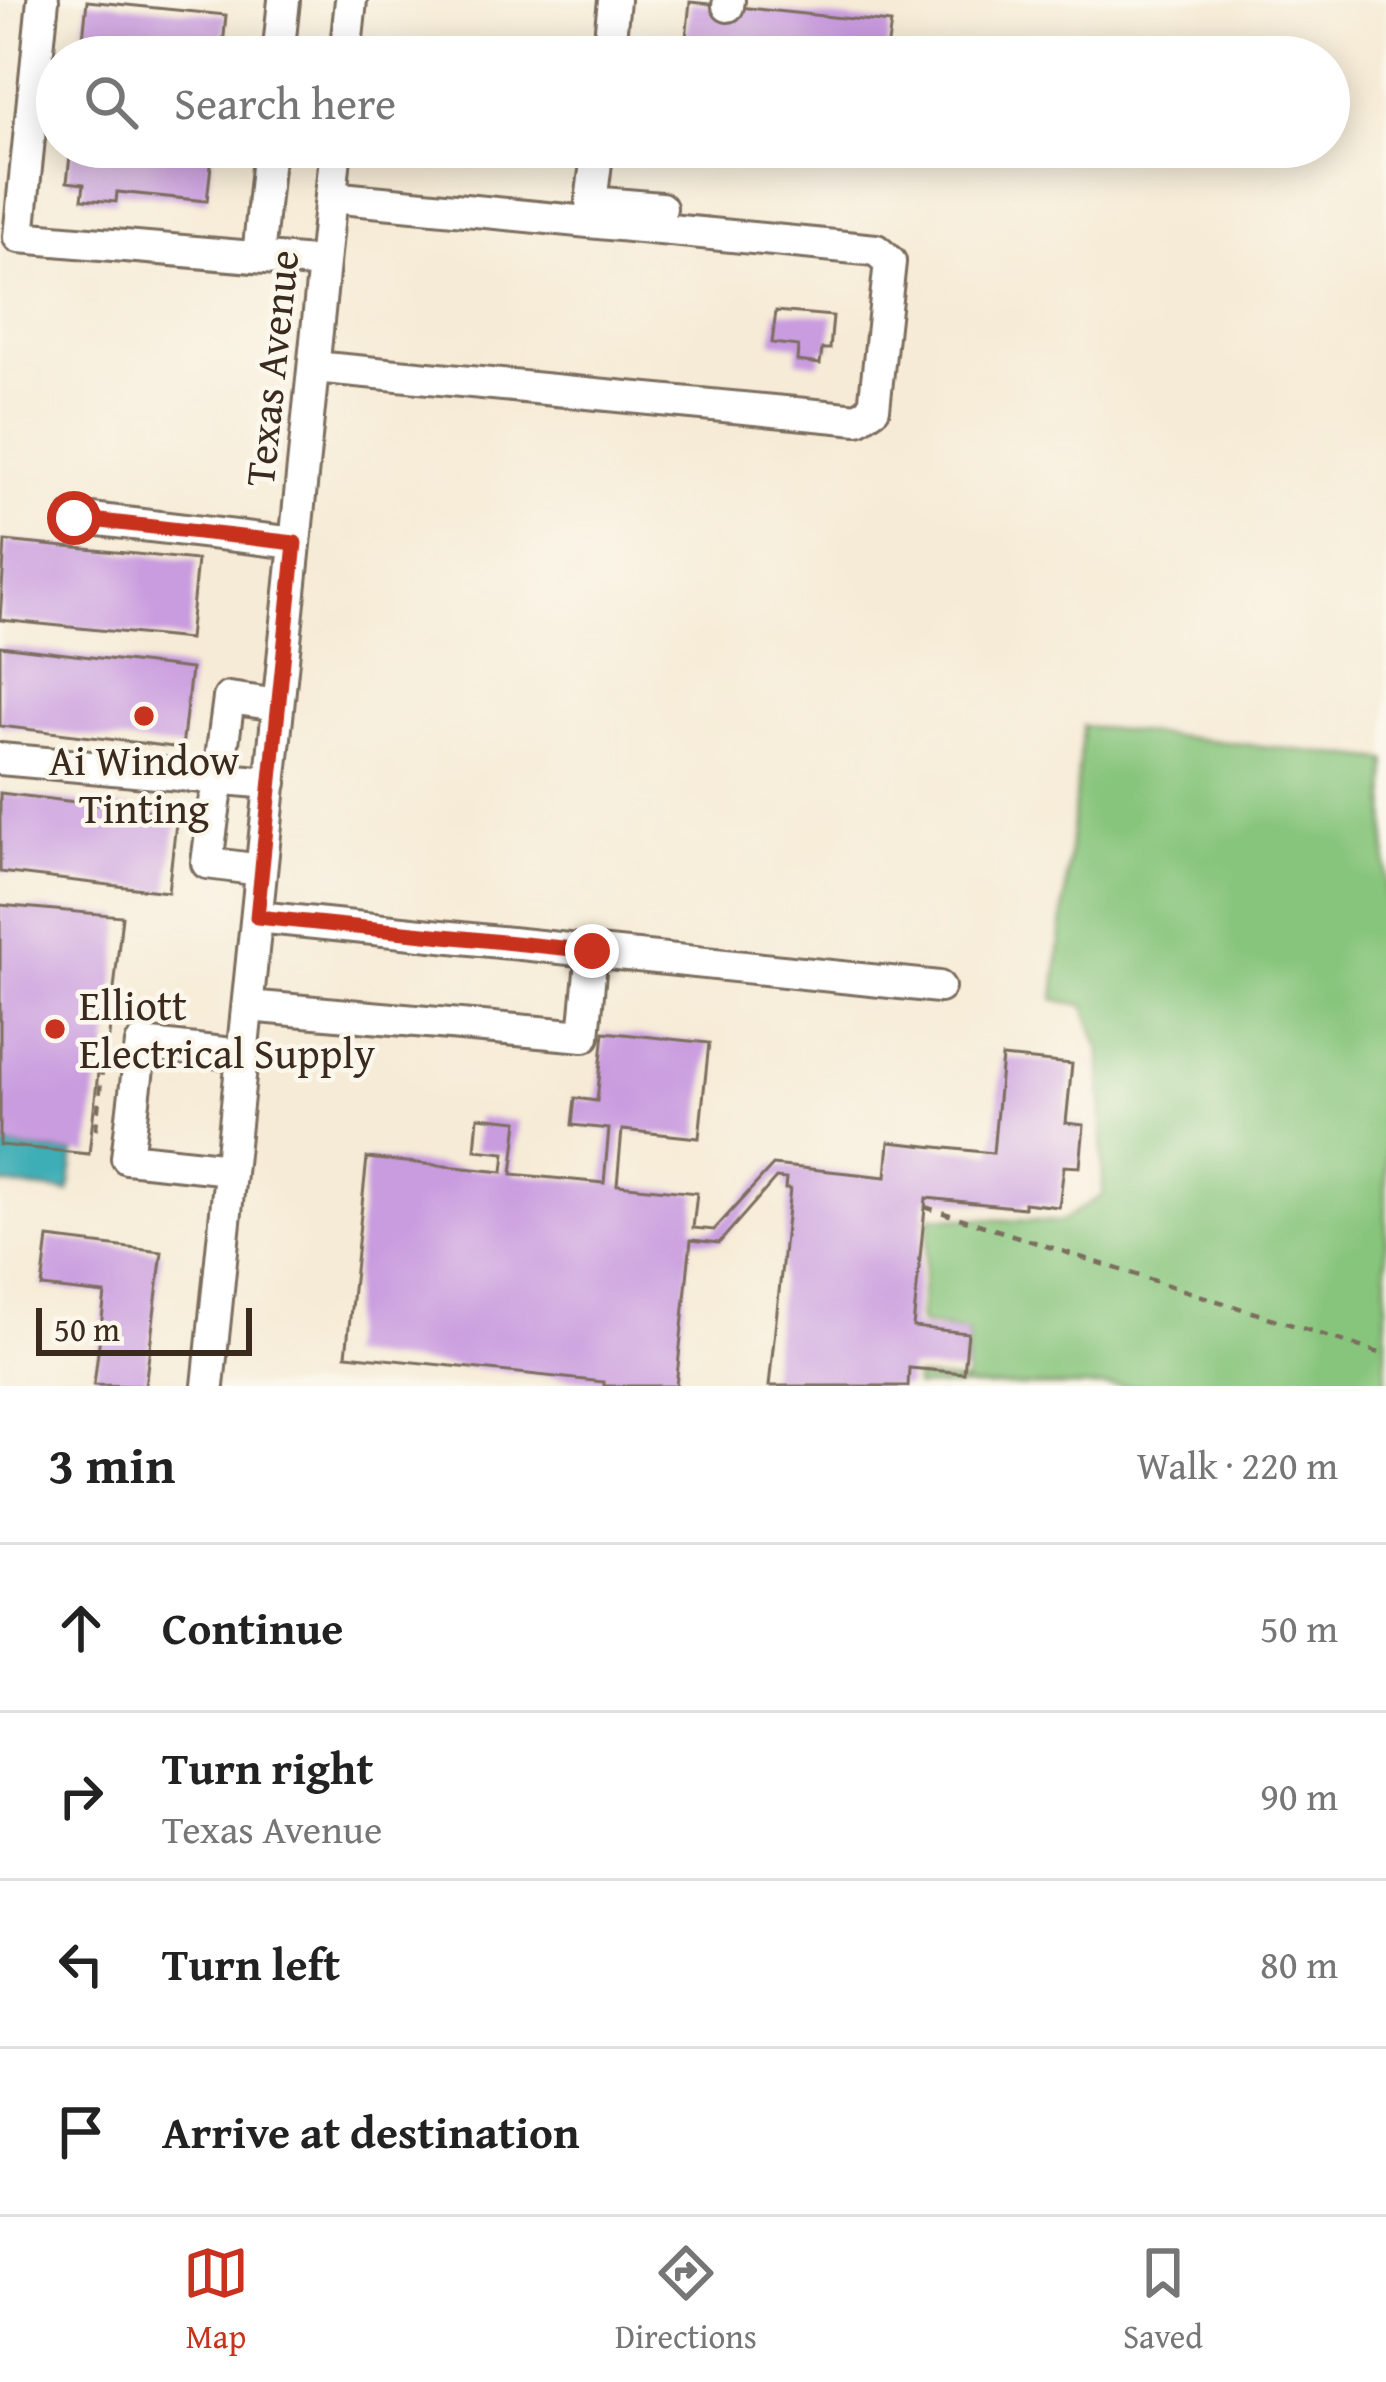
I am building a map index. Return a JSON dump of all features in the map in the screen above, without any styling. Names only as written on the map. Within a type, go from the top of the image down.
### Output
[{"type":"street","points":[[39,36],[43,0]]},
{"type":"street","points":[[280,36],[284,0]]},
{"type":"street","points":[[347,36],[351,0]]},
{"type":"street","points":[[610,36],[614,0]]},
{"type":"street","points":[[36,69],[19,237],[324,263]]},
{"type":"street","points":[[258,257],[267,168]]},
{"type":"street","name":"Texas Avenue","points":[[208,1386],[334,168]]},
{"type":"street","points":[[595,168],[591,202],[661,208]]},
{"type":"street","points":[[314,367],[858,419],[874,408],[890,262],[876,250],[331,197]]},
{"type":"street","points":[[74,518],[295,543]]},
{"type":"street","points":[[262,870],[207,863],[229,698],[278,704]]},
{"type":"street","points":[[0,759],[271,783]]},
{"type":"street","points":[[257,917],[939,987]]},
{"type":"street","points":[[248,1006],[584,1036],[592,951]]},
{"type":"street","points":[[230,1169],[127,1158],[141,1044],[242,1055]]},
{"type":"path","points":[[925,1207],[1386,1355]]},
{"type":"green space","points":[[1083,726],[1386,760],[1386,1386],[915,1386],[916,1377],[966,1382],[968,1333],[919,1323],[930,1217],[1060,1222],[1103,1195],[1101,1052],[1085,1006],[1054,999]]},
{"type":"water","points":[[0,1145],[74,1153],[69,1192],[0,1184]]},
{"type":"building","points":[[87,1],[226,15],[224,36],[83,36]]},
{"type":"building","points":[[690,2],[891,23],[889,36],[686,36]]},
{"type":"building","points":[[69,168],[211,168],[207,201],[117,192],[116,202],[82,199],[84,184],[67,182]]},
{"type":"building","points":[[776,311],[833,316],[830,349],[822,349],[820,364],[797,361],[798,346],[772,343]]},
{"type":"building","points":[[5,541],[197,560],[189,639],[0,620]]},
{"type":"building","points":[[0,646],[191,669],[182,748],[0,726]]},
{"type":"building","points":[[0,793],[177,814],[168,892],[0,872]]},
{"type":"building","name":"Elliott Electrical Supply","points":[[0,905],[122,916],[106,1063],[99,1063],[89,1154],[0,1145]]},
{"type":"building","points":[[604,1032],[709,1043],[699,1138],[622,1130],[617,1185],[697,1193],[693,1228],[714,1230],[773,1165],[886,1177],[889,1142],[993,1153],[1002,1057],[1072,1064],[1066,1123],[1084,1125],[1080,1167],[1064,1166],[1059,1207],[926,1198],[913,1327],[968,1333],[964,1373],[909,1368],[908,1386],[769,1386],[790,1189],[785,1189],[786,1179],[776,1178],[719,1243],[691,1240],[676,1386],[604,1386],[604,1382],[346,1355],[367,1158],[503,1172],[505,1153],[475,1150],[478,1117],[518,1121],[512,1174],[604,1183],[609,1129],[572,1125],[575,1098],[597,1101]]},
{"type":"building","points":[[48,1238],[162,1252],[145,1386],[94,1385],[105,1294],[42,1287]]},
{"type":"place","name":"Ai Window Tinting","points":[[144,716]]},
{"type":"place","name":"Elliott Electrical Supply","points":[[55,1029]]},
{"type":"route","points":[[74,518],[295,543],[257,917],[592,951]]}]
